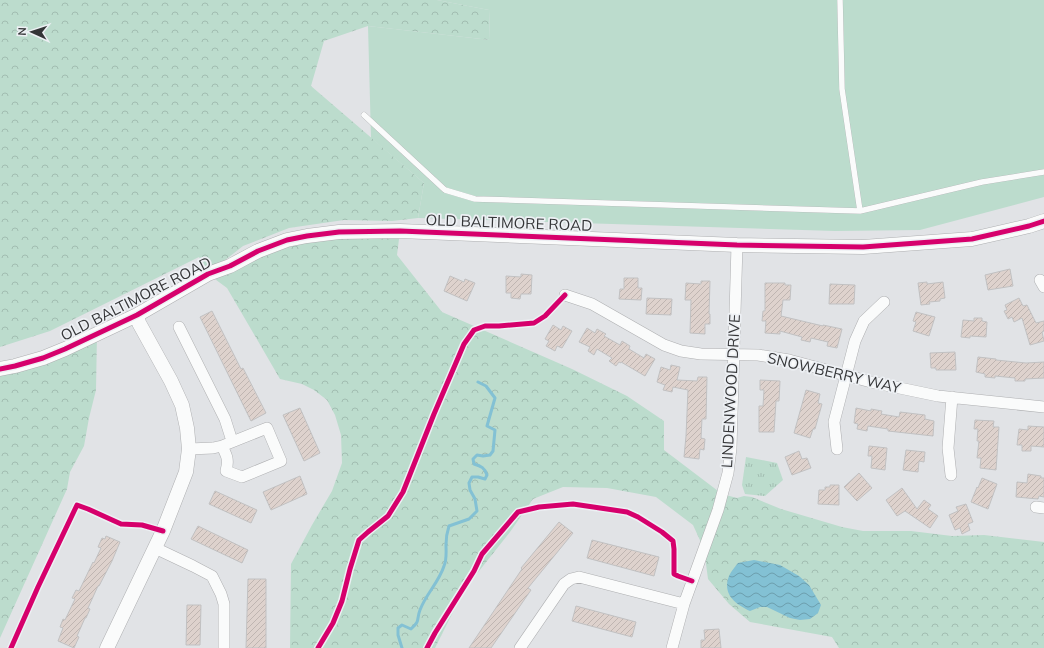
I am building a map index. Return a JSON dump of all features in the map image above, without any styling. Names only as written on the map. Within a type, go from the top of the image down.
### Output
[{"type":"street","name":"OLD BALTIMORE ROAD","points":[[0,368],[15,366],[43,358],[65,349],[137,315],[208,274],[230,266],[258,251],[307,236],[339,232],[400,231],[737,245],[863,246],[972,239],[1029,226],[1044,221]]},
{"type":"street","name":"LINDENWOOD DRIVE","points":[[672,648],[684,604],[718,510],[728,473],[731,448],[737,245]]},
{"type":"street","name":"SNOWBERRY WAY","points":[[565,295],[592,304],[664,345],[681,351],[701,354],[758,356],[789,360],[871,382],[930,395],[1044,407]]},
{"type":"street","points":[[837,449],[834,422],[855,341],[864,321],[884,302]]},
{"type":"street","points":[[107,648],[163,531],[186,472],[189,449],[187,428],[182,405],[171,381],[139,323],[137,315]]},
{"type":"street","points":[[179,327],[225,419],[227,444],[228,459],[226,471],[242,477],[281,461],[266,428],[227,444],[213,448],[189,449]]},
{"type":"street","points":[[950,476],[948,448],[952,397]]},
{"type":"street","points":[[155,548],[212,576],[224,604],[224,648]]},
{"type":"street","points":[[520,648],[564,584],[571,579],[579,577],[684,604]]},
{"type":"lane","points":[[840,0],[842,90],[860,211]]},
{"type":"lane","points":[[364,115],[445,190],[475,199],[860,211],[982,182],[1044,172]]},
{"type":"green space","points":[[0,0],[437,0],[489,10],[490,40],[368,26],[324,41],[311,86],[424,183],[418,218],[392,221],[344,220],[289,228],[243,246],[210,272],[287,240],[400,231],[397,255],[442,312],[572,369],[627,396],[664,421],[664,450],[722,494],[737,498],[744,496],[752,497],[781,509],[842,527],[863,531],[911,531],[952,536],[984,535],[1044,542],[1044,648],[839,648],[832,637],[750,622],[729,604],[708,579],[704,549],[693,525],[656,497],[607,488],[563,487],[533,499],[510,532],[464,590],[435,648],[290,648],[291,564],[332,491],[342,463],[341,435],[335,415],[327,400],[314,390],[302,384],[280,379],[227,288],[208,274],[199,257],[50,331],[0,347]]},
{"type":"green space","points":[[437,0],[1044,0],[1044,197],[920,230],[835,231],[418,218],[424,183],[371,138],[368,26],[490,40],[489,10]]},
{"type":"green space","points":[[97,333],[96,390],[84,446],[70,472],[67,489],[0,638],[0,369]]},
{"type":"green space","points":[[746,457],[777,463],[783,480],[765,496],[745,494],[742,485]]},
{"type":"water","points":[[754,560],[780,565],[799,576],[809,585],[821,605],[818,613],[810,619],[800,620],[790,618],[767,607],[760,607],[750,611],[735,602],[731,598],[727,588],[727,582],[730,574],[738,563]]},
{"type":"building","points":[[1010,269],[1013,286],[988,290],[985,275]]},
{"type":"building","points":[[521,274],[532,275],[531,294],[521,294],[520,299],[511,298],[511,293],[506,293],[506,276],[521,277]]},
{"type":"building","points":[[450,276],[464,282],[465,279],[475,283],[467,301],[444,291]]},
{"type":"building","points":[[624,278],[638,278],[638,288],[642,288],[641,300],[619,299],[620,289],[624,289]]},
{"type":"building","points":[[701,281],[710,281],[710,324],[705,324],[705,334],[690,333],[691,300],[685,300],[686,283],[701,284]]},
{"type":"building","points":[[927,282],[927,284],[943,282],[945,298],[940,299],[940,301],[929,302],[930,304],[921,305],[918,283]]},
{"type":"building","points":[[765,283],[785,283],[785,285],[791,285],[790,300],[783,300],[781,316],[842,329],[837,348],[827,346],[828,342],[811,338],[810,342],[801,340],[802,337],[780,331],[780,334],[765,333],[766,321],[762,321],[763,311],[765,311]]},
{"type":"building","points":[[830,284],[855,285],[854,304],[829,304]]},
{"type":"building","points":[[647,298],[672,299],[671,315],[646,314]]},
{"type":"building","points":[[1019,298],[1023,306],[1027,305],[1036,323],[1044,321],[1044,331],[1042,332],[1044,341],[1030,345],[1022,318],[1014,322],[1012,317],[1008,319],[1004,311],[1007,310],[1005,305]]},
{"type":"building","points":[[212,311],[241,369],[243,368],[266,413],[251,421],[200,317]]},
{"type":"building","points":[[916,312],[935,317],[929,336],[913,331],[916,322],[913,321]]},
{"type":"building","points":[[974,318],[982,318],[982,321],[987,322],[986,337],[961,337],[963,320],[974,321]]},
{"type":"building","points":[[553,325],[561,330],[563,326],[572,331],[562,348],[557,346],[555,351],[546,346],[549,341],[545,339]]},
{"type":"building","points":[[587,328],[595,333],[597,329],[606,334],[604,336],[620,345],[622,341],[630,346],[629,349],[644,358],[646,354],[655,359],[645,376],[621,362],[619,362],[616,366],[609,361],[612,358],[597,349],[594,355],[588,351],[590,347],[579,342]]},
{"type":"building","points":[[955,352],[956,370],[936,370],[936,368],[931,368],[930,353]]},
{"type":"building","points":[[978,357],[1026,363],[1044,362],[1044,378],[1015,381],[1015,378],[995,376],[995,378],[985,377],[985,374],[976,372]]},
{"type":"building","points":[[671,365],[680,367],[677,380],[697,381],[698,377],[707,377],[706,419],[702,419],[701,438],[705,439],[704,450],[700,449],[699,459],[684,457],[688,390],[673,387],[672,392],[663,390],[665,385],[657,382],[661,367],[670,370]]},
{"type":"building","points":[[760,380],[780,381],[779,401],[776,401],[774,432],[759,432],[759,406],[763,406],[764,390],[760,390]]},
{"type":"building","points":[[806,390],[820,394],[818,403],[822,404],[815,429],[813,429],[810,438],[794,433]]},
{"type":"building","points":[[300,408],[320,453],[304,461],[283,415]]},
{"type":"building","points":[[856,408],[871,411],[871,409],[882,411],[881,414],[899,417],[900,412],[925,415],[925,419],[934,421],[933,436],[888,431],[888,429],[868,426],[867,431],[857,429],[858,424],[854,423]]},
{"type":"building","points":[[975,420],[994,421],[993,427],[999,427],[996,470],[980,468],[981,458],[977,458],[979,441],[977,441],[978,429],[974,429]]},
{"type":"building","points":[[1028,426],[1044,427],[1044,447],[1031,446],[1031,451],[1022,451],[1022,445],[1017,445],[1019,429],[1028,430]]},
{"type":"building","points":[[869,446],[887,448],[885,470],[871,468],[872,456],[868,456]]},
{"type":"building","points":[[906,450],[925,452],[924,462],[919,461],[918,472],[903,470]]},
{"type":"building","points":[[799,451],[802,459],[807,458],[811,468],[792,475],[785,457]]},
{"type":"building","points":[[859,473],[872,488],[857,501],[844,487]]},
{"type":"building","points":[[1028,474],[1041,476],[1041,478],[1044,478],[1044,497],[1039,496],[1038,499],[1016,497],[1017,482],[1027,483]]},
{"type":"building","points":[[300,476],[307,494],[271,510],[263,492]]},
{"type":"building","points":[[982,478],[997,484],[988,509],[971,502]]},
{"type":"building","points":[[830,485],[839,485],[839,505],[818,504],[819,490],[825,490],[825,487],[830,487]]},
{"type":"building","points":[[902,488],[917,509],[924,500],[931,505],[928,509],[938,516],[930,528],[905,511],[897,516],[886,500]]},
{"type":"building","points":[[215,491],[257,510],[251,523],[209,504]]},
{"type":"building","points":[[966,504],[973,522],[968,524],[970,530],[962,534],[960,528],[955,530],[949,515],[958,511],[956,507]]},
{"type":"building","points":[[559,522],[573,533],[528,588],[531,590],[491,648],[469,648],[522,569],[521,568]]},
{"type":"building","points":[[198,526],[248,550],[242,563],[191,539]]},
{"type":"building","points":[[106,536],[120,542],[88,608],[90,609],[77,636],[79,637],[74,648],[58,641],[63,628],[60,627],[75,599],[72,598],[76,590],[79,591],[93,562],[94,563],[101,548],[98,547],[102,538],[105,539]]},
{"type":"building","points":[[592,540],[659,557],[654,576],[587,558]]},
{"type":"building","points":[[248,579],[266,579],[266,648],[246,648]]},
{"type":"building","points":[[187,605],[201,605],[200,645],[186,645]]},
{"type":"building","points":[[576,606],[636,622],[632,637],[572,621]]},
{"type":"building","points":[[719,629],[721,648],[701,648],[701,640],[705,640],[704,630]]},
{"type":"waterway","points":[[402,648],[398,635],[398,628],[402,625],[411,629],[417,622],[423,604],[442,572],[445,563],[446,537],[449,526],[469,519],[477,511],[475,499],[470,490],[469,483],[472,477],[485,479],[487,475],[482,468],[474,464],[473,459],[477,455],[490,455],[493,451],[495,430],[487,426],[495,398],[486,386],[478,382]]},
{"type":"cycle path","points":[[0,369],[43,358],[65,349],[137,315],[208,274],[230,266],[258,251],[287,240],[307,236],[339,232],[400,231],[737,245],[863,247],[972,239],[1029,226],[1044,221]]},
{"type":"cycle path","points":[[318,648],[333,623],[342,601],[359,540],[388,516],[403,492],[464,344],[474,330],[485,326],[534,323],[545,316],[565,295]]},
{"type":"cycle path","points":[[427,648],[474,571],[482,554],[518,512],[539,507],[573,504],[627,512],[662,532],[673,541],[674,574],[692,581]]},
{"type":"cycle path","points":[[11,648],[77,505],[121,524],[142,525],[163,531]]}]
